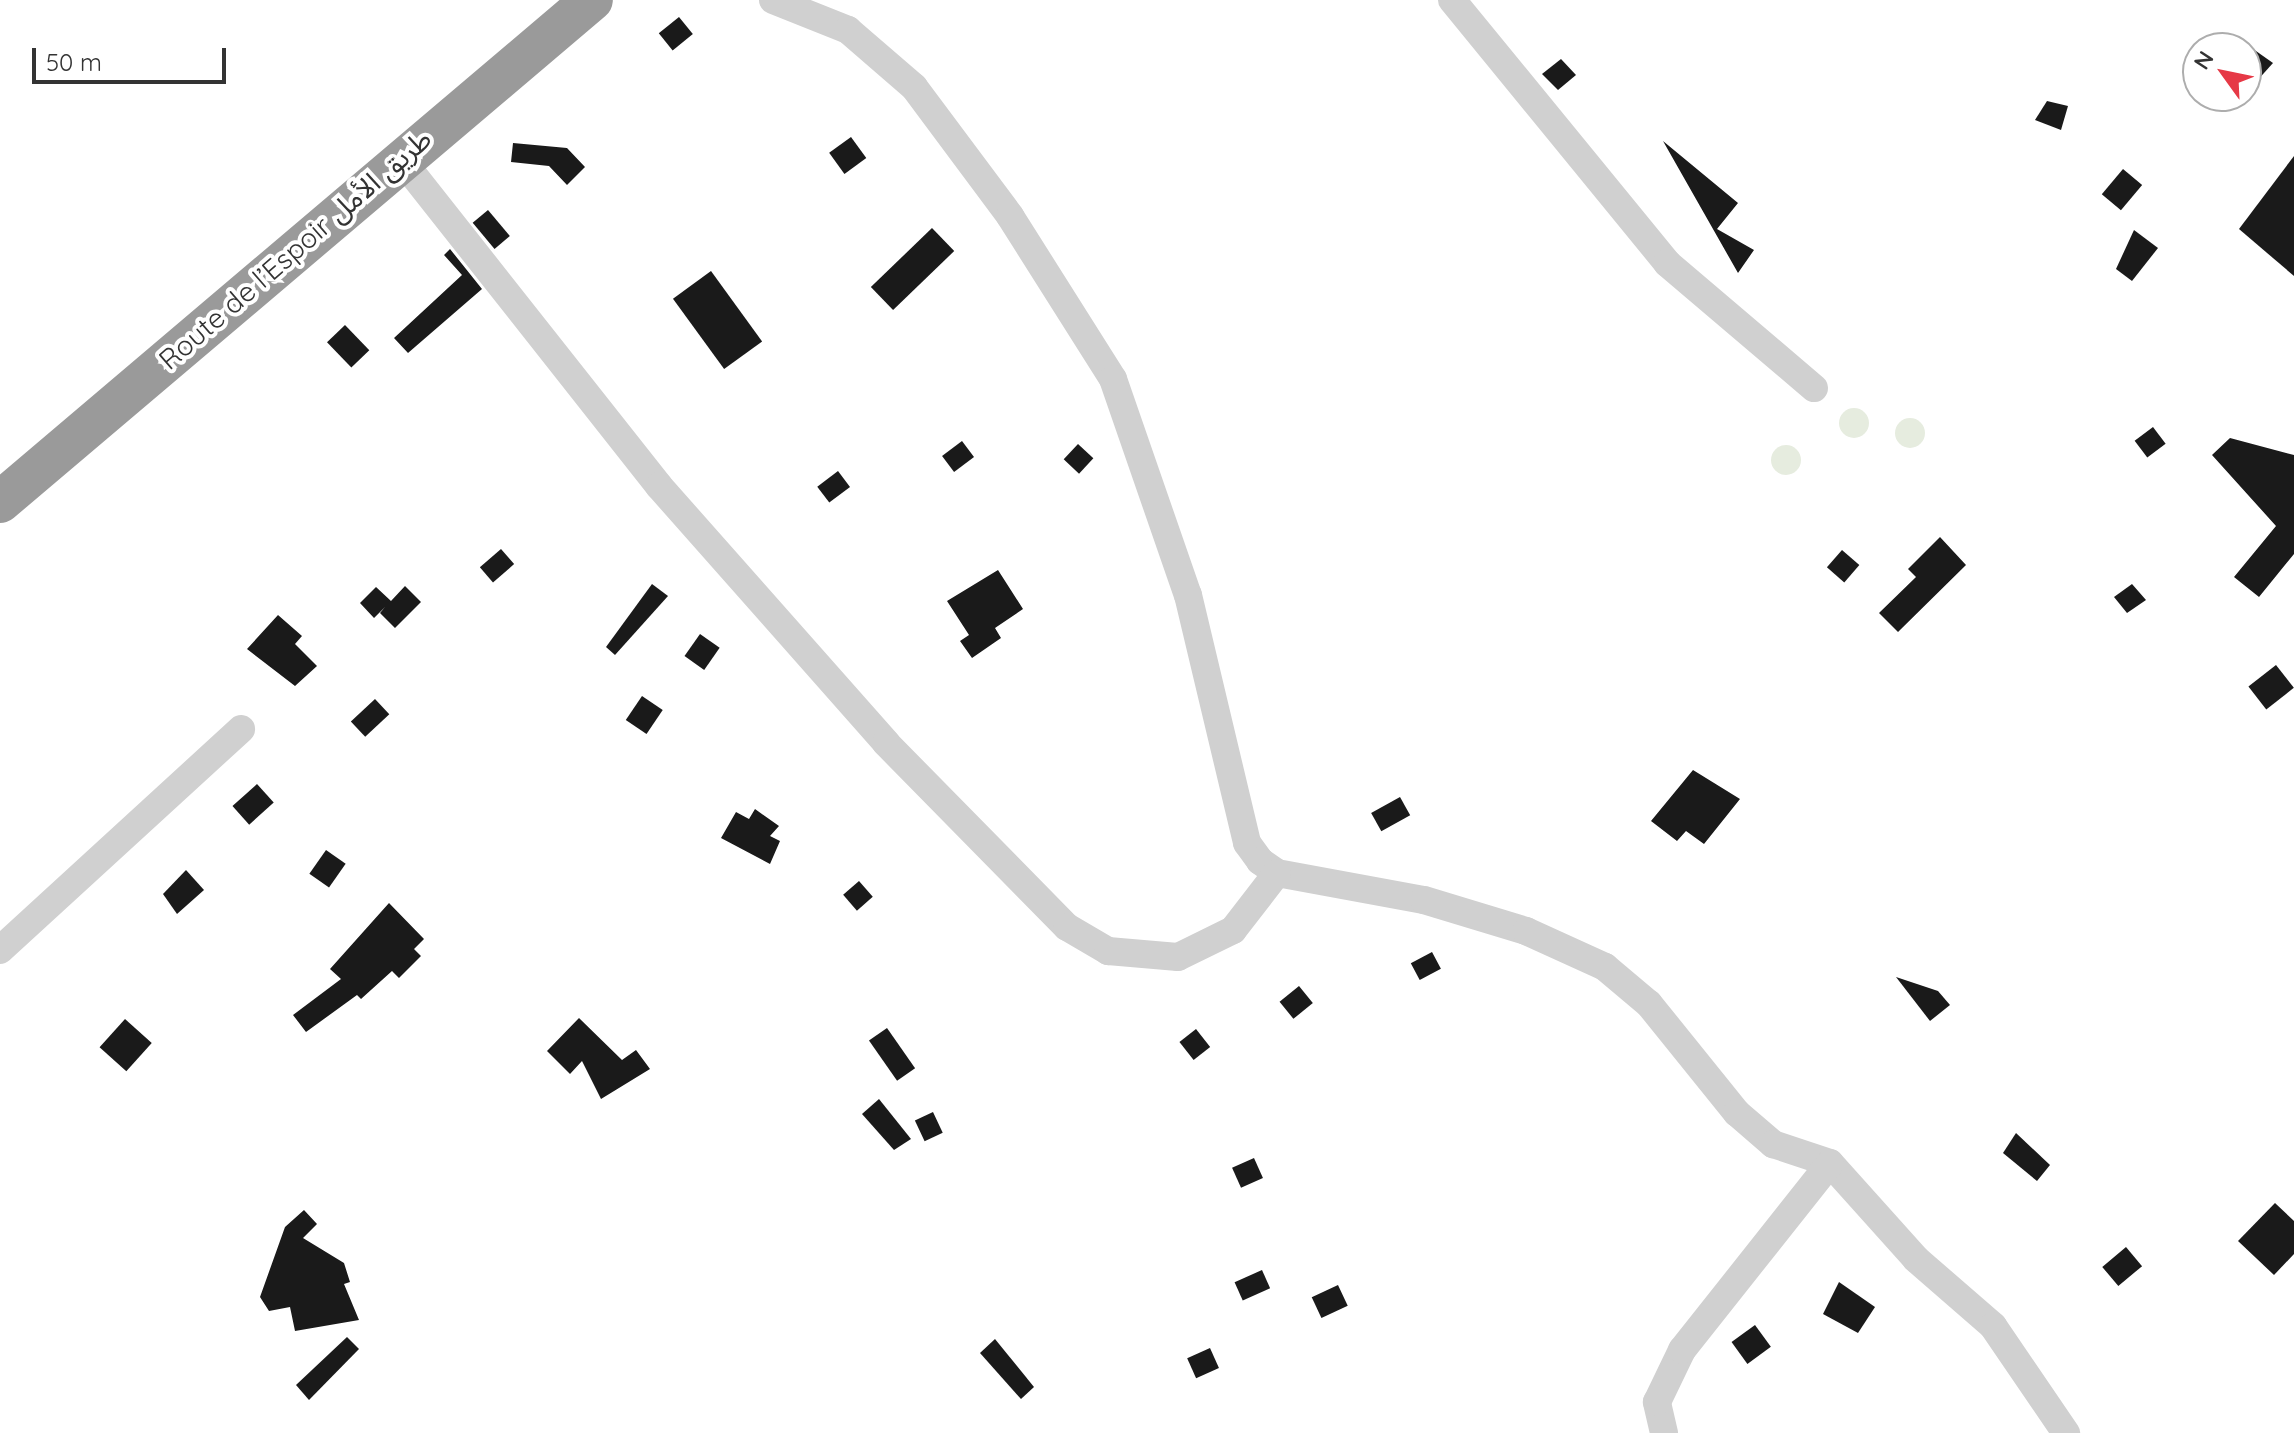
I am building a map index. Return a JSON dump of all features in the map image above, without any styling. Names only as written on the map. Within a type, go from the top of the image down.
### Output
[{"type":"highway","name":"Route de l’Espoir طريق الأمل","points":[[0,502],[400,158],[592,0]]},
{"type":"street","points":[[773,0],[848,30],[914,87],[1010,216],[1113,379],[1188,595],[1247,843],[1277,873],[1424,900],[1570,948],[1649,1004],[1703,1076],[1773,1144],[1830,1163],[1916,1259],[2013,1348],[2066,1433]]},
{"type":"street","points":[[1452,0],[1667,263],[1814,388]]},
{"type":"street","points":[[400,158],[659,486],[886,743],[1067,927],[1108,951],[1178,957],[1233,930],[1277,873]]},
{"type":"street","points":[[0,950],[241,729]]},
{"type":"street","points":[[1664,1433],[1657,1402],[1682,1350],[1830,1163]]},
{"type":"shaded area","points":[[1854,408],[1865,412],[1869,423],[1865,434],[1854,438],[1843,434],[1839,423],[1843,412]]},
{"type":"shaded area","points":[[1910,418],[1921,422],[1925,433],[1921,444],[1910,448],[1899,444],[1895,433],[1899,422]]},
{"type":"shaded area","points":[[1786,445],[1797,449],[1801,460],[1797,471],[1786,475],[1775,471],[1771,460],[1775,449]]},
{"type":"building","points":[[679,17],[693,34],[673,50],[659,33]]},
{"type":"building","points":[[2262,55],[2273,63],[2262,75]]},
{"type":"building","points":[[1561,59],[1576,75],[1558,90],[1542,74]]},
{"type":"building","points":[[2047,101],[2068,106],[2061,130],[2035,120]]},
{"type":"building","points":[[851,137],[866,158],[844,174],[829,153]]},
{"type":"building","points":[[1663,141],[1738,203],[1717,229],[1754,250],[1738,273]]},
{"type":"building","points":[[513,143],[567,148],[585,167],[567,185],[549,166],[511,162]]},
{"type":"building","points":[[2294,156],[2294,276],[2239,229]]},
{"type":"building","points":[[2123,169],[2142,185],[2121,210],[2102,194]]},
{"type":"building","points":[[488,210],[510,236],[495,249],[473,223]]},
{"type":"building","points":[[932,228],[954,251],[893,310],[871,287]]},
{"type":"building","points":[[2134,230],[2158,248],[2132,281],[2116,269]]},
{"type":"building","points":[[450,249],[482,289],[408,353],[394,338],[462,275],[444,255]]},
{"type":"building","points":[[711,271],[762,341],[724,369],[673,299]]},
{"type":"building","points":[[345,325],[369,350],[351,368],[327,342]]},
{"type":"building","points":[[2153,427],[2166,444],[2147,458],[2135,441]]},
{"type":"building","points":[[2230,438],[2294,455],[2294,554],[2259,597],[2234,577],[2276,526],[2212,455]]},
{"type":"building","points":[[962,441],[974,457],[954,472],[942,456]]},
{"type":"building","points":[[1078,444],[1093,458],[1079,474],[1064,459]]},
{"type":"building","points":[[838,471],[850,487],[829,503],[817,487]]},
{"type":"building","points":[[1940,537],[1966,565],[1898,632],[1879,613],[1916,577],[1908,569]]},
{"type":"building","points":[[501,549],[514,564],[493,582],[480,567]]},
{"type":"building","points":[[1842,550],[1859,565],[1844,582],[1827,567]]},
{"type":"building","points":[[998,570],[1023,609],[995,628],[1001,638],[972,658],[960,641],[969,635],[947,601]]},
{"type":"building","points":[[652,584],[668,596],[615,655],[606,647]]},
{"type":"building","points":[[2132,584],[2146,600],[2127,613],[2114,597]]},
{"type":"building","points":[[405,586],[421,602],[395,628],[380,613],[385,607],[374,618],[360,603],[376,587],[391,601]]},
{"type":"building","points":[[278,615],[302,636],[295,644],[317,666],[295,686],[247,649]]},
{"type":"building","points":[[700,634],[720,648],[704,670],[685,656]]},
{"type":"building","points":[[2276,665],[2294,688],[2266,709],[2248,687]]},
{"type":"building","points":[[642,696],[663,710],[647,734],[626,720]]},
{"type":"building","points":[[375,699],[389,714],[365,737],[351,722]]},
{"type":"building","points":[[1693,770],[1740,799],[1704,844],[1686,831],[1677,841],[1651,821]]},
{"type":"building","points":[[257,784],[274,803],[249,825],[232,806]]},
{"type":"building","points":[[1400,797],[1410,815],[1381,831],[1371,813]]},
{"type":"building","points":[[755,809],[779,826],[770,836],[780,841],[770,864],[721,838],[736,812],[749,819]]},
{"type":"building","points":[[326,850],[346,864],[329,888],[309,874]]},
{"type":"building","points":[[186,870],[204,890],[177,914],[163,894]]},
{"type":"building","points":[[859,881],[873,897],[857,911],[843,895]]},
{"type":"building","points":[[389,903],[424,939],[414,949],[421,956],[399,978],[392,971],[361,999],[357,995],[306,1032],[293,1015],[341,979],[330,969]]},
{"type":"building","points":[[1432,952],[1441,969],[1420,980],[1411,963]]},
{"type":"building","points":[[1896,977],[1938,991],[1950,1005],[1930,1021]]},
{"type":"building","points":[[1299,986],[1313,1003],[1293,1019],[1280,1002]]},
{"type":"building","points":[[579,1018],[622,1060],[636,1050],[650,1069],[601,1099],[582,1061],[570,1074],[547,1051]]},
{"type":"building","points":[[125,1019],[152,1043],[126,1071],[100,1047]]},
{"type":"building","points":[[887,1028],[915,1068],[897,1081],[869,1041]]},
{"type":"building","points":[[1196,1029],[1210,1047],[1194,1060],[1179,1042]]},
{"type":"building","points":[[879,1099],[911,1139],[894,1150],[862,1114]]},
{"type":"building","points":[[933,1112],[943,1133],[925,1141],[915,1120]]},
{"type":"building","points":[[2016,1133],[2050,1165],[2037,1181],[2003,1153]]},
{"type":"building","points":[[1254,1158],[1263,1178],[1241,1188],[1232,1168]]},
{"type":"building","points":[[2275,1203],[2294,1221],[2294,1254],[2274,1275],[2238,1241]]},
{"type":"building","points":[[304,1210],[317,1224],[303,1238],[344,1263],[350,1282],[344,1284],[359,1320],[295,1331],[290,1307],[269,1311],[260,1297],[285,1227]]},
{"type":"building","points":[[2126,1247],[2142,1266],[2118,1286],[2102,1267]]},
{"type":"building","points":[[1262,1270],[1270,1288],[1243,1300],[1235,1282]]},
{"type":"building","points":[[1839,1282],[1875,1307],[1858,1333],[1823,1314]]},
{"type":"building","points":[[1338,1285],[1348,1306],[1321,1318],[1312,1297]]},
{"type":"building","points":[[1755,1325],[1771,1347],[1747,1364],[1732,1342]]},
{"type":"building","points":[[347,1337],[359,1349],[309,1400],[296,1385]]},
{"type":"building","points":[[995,1339],[1034,1387],[1021,1399],[980,1353]]},
{"type":"building","points":[[1210,1348],[1219,1368],[1196,1378],[1187,1358]]}]
